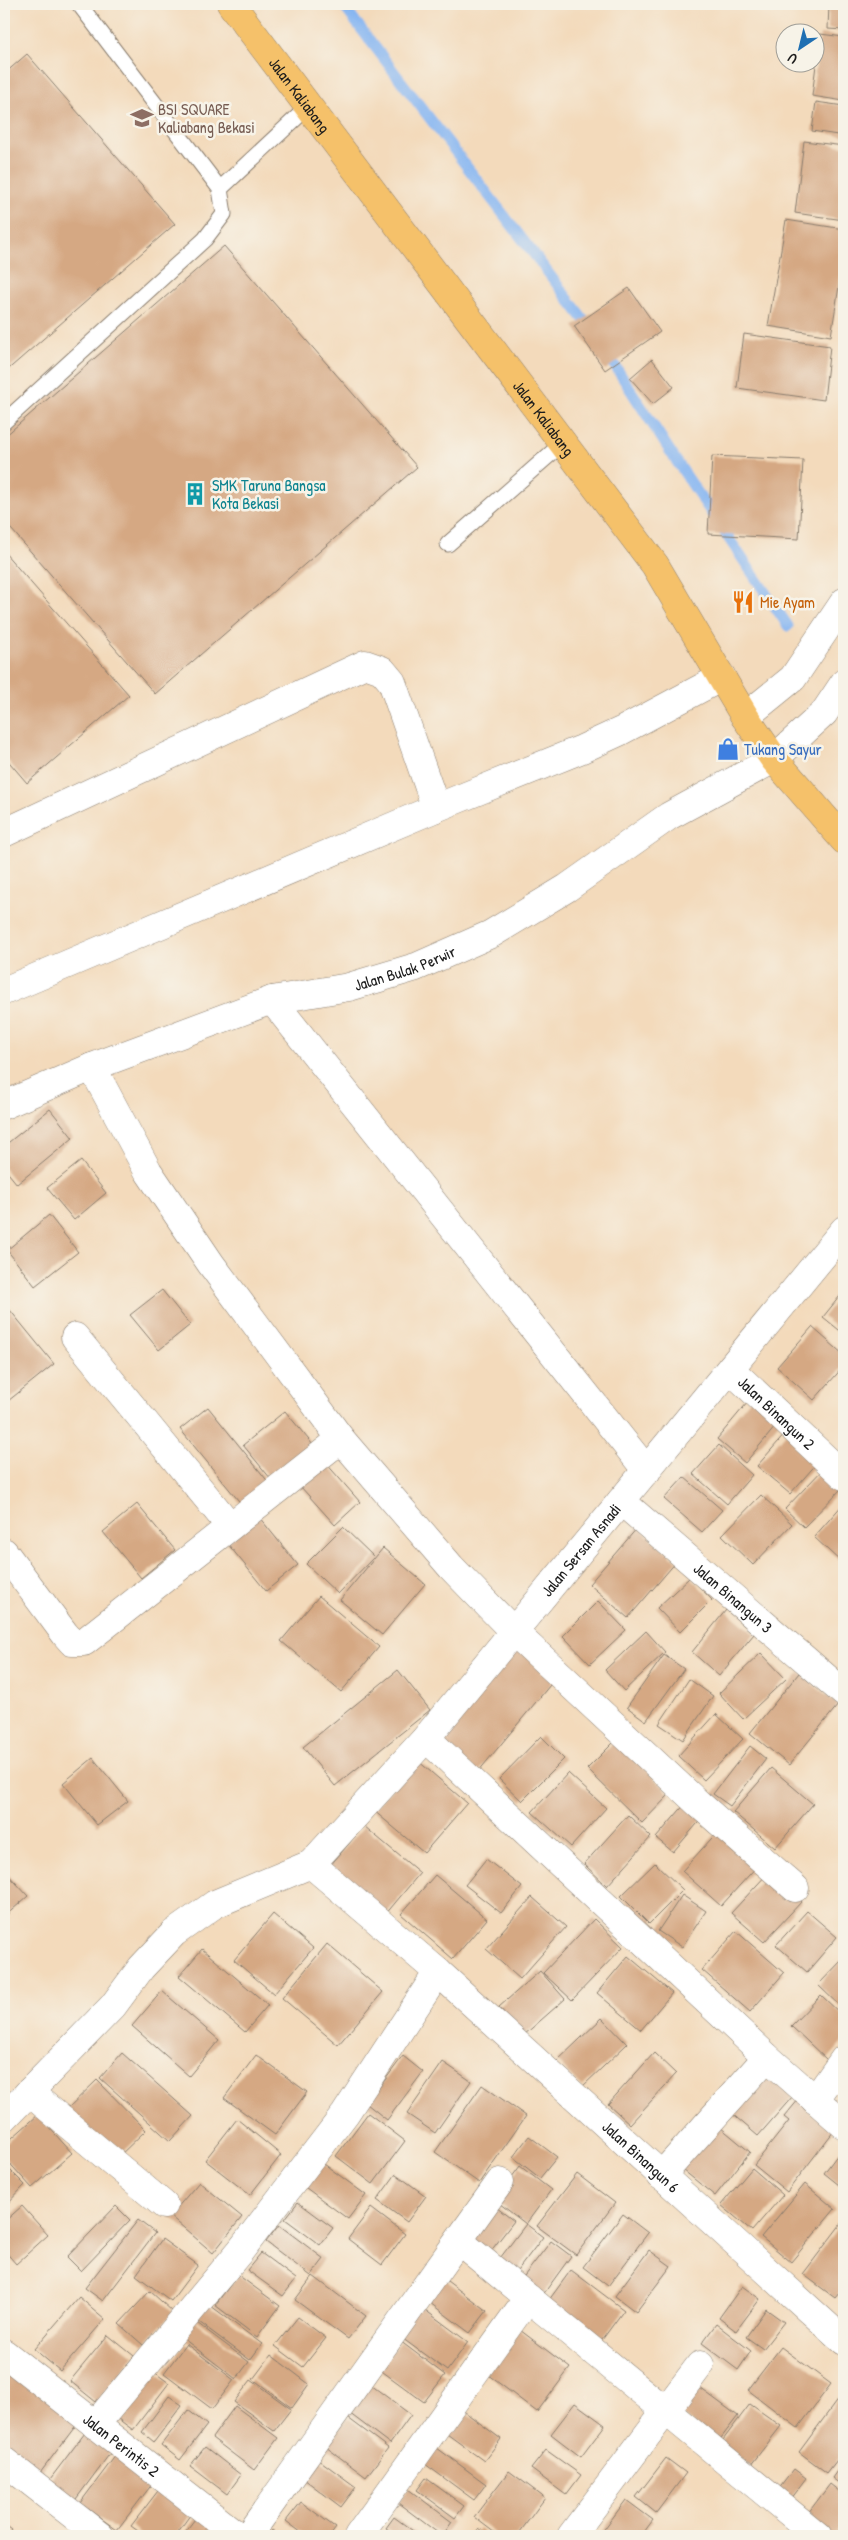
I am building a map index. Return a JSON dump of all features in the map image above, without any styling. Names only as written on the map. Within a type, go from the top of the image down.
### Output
[{"type":"main road","name":"Jalan Kaliabang","points":[[231,4],[564,442],[655,565],[745,717],[774,759],[844,840]]},
{"type":"street","points":[[745,717],[793,678],[842,606]]},
{"type":"street","points":[[4,833],[365,664],[382,670],[392,682],[436,808]]},
{"type":"street","points":[[4,991],[621,731],[722,677]]},
{"type":"street","name":"Jalan Bulak Perwir","points":[[4,1104],[92,1067],[272,1000],[349,987],[416,967],[491,934],[567,888],[669,816],[774,759],[824,713],[844,683]]},
{"type":"street","points":[[272,1000],[647,1470]]},
{"type":"street","points":[[92,1067],[148,1171],[211,1264],[341,1439],[445,1559],[514,1632],[700,1805],[795,1888]]},
{"type":"street","name":"Jalan Sersan Asnadi","points":[[311,1864],[426,1738],[730,1369],[839,1247]]},
{"type":"street","points":[[75,1337],[230,1526]]},
{"type":"street","name":"Jalan Binangun 2","points":[[730,1369],[844,1476]]},
{"type":"street","points":[[4,1552],[72,1642],[84,1642],[341,1439]]},
{"type":"street","name":"Jalan Binangun 3","points":[[621,1501],[844,1693]]},
{"type":"street","points":[[426,1738],[767,2057],[844,2125]]},
{"type":"street","points":[[4,2118],[113,2006],[141,1968],[174,1933],[215,1904],[311,1864]]},
{"type":"street","name":"Jalan Binangun 6","points":[[311,1864],[438,1972],[660,2176],[844,2341]]},
{"type":"street","points":[[96,2424],[240,2250],[345,2114],[438,1972]]},
{"type":"street","points":[[660,2176],[767,2057]]},
{"type":"street","points":[[815,2100],[844,2059]]},
{"type":"street","points":[[29,2092],[164,2205]]},
{"type":"street","points":[[248,2536],[500,2182]]},
{"type":"street","points":[[459,2241],[818,2536]]},
{"type":"street","points":[[358,2536],[528,2298]]},
{"type":"street","name":"Jalan Perintis 2","points":[[4,2353],[238,2536]]},
{"type":"street","points":[[571,2536],[700,2365]]},
{"type":"street","points":[[4,2461],[100,2536]]},
{"type":"lane","points":[[4,422],[205,238],[224,214],[220,189],[79,4]]},
{"type":"lane","points":[[220,189],[309,106]]},
{"type":"lane","points":[[448,544],[564,442]]},
{"type":"building","points":[[829,4],[844,4],[844,30],[828,29]]},
{"type":"building","points":[[826,35],[844,37],[844,101],[812,96],[815,72],[826,72]]},
{"type":"building","points":[[27,54],[175,224],[4,373],[4,74]]},
{"type":"building","points":[[816,102],[844,106],[844,136],[812,131]]},
{"type":"building","points":[[804,141],[844,146],[844,220],[795,213]]},
{"type":"building","points":[[786,220],[844,229],[844,255],[831,336],[768,326]]},
{"type":"building","name":"SMK Taruna Bangsa Kota Bekasi","points":[[224,246],[417,467],[155,694],[4,521],[4,437]]},
{"type":"building","points":[[629,288],[660,332],[605,370],[574,326]]},
{"type":"building","points":[[744,334],[830,346],[824,400],[737,388]]},
{"type":"building","points":[[652,359],[674,387],[653,404],[630,378]]},
{"type":"building","points":[[712,456],[803,460],[799,539],[708,534]]},
{"type":"building","points":[[4,552],[129,695],[27,783],[4,756]]},
{"type":"building","points":[[50,1109],[73,1138],[17,1184],[4,1168],[4,1146]]},
{"type":"building","points":[[81,1161],[106,1193],[74,1220],[47,1188]]},
{"type":"building","points":[[49,1215],[78,1252],[35,1286],[7,1250]]},
{"type":"building","points":[[162,1290],[190,1325],[159,1350],[130,1315]]},
{"type":"building","points":[[844,1291],[844,1334],[823,1317]]},
{"type":"building","points":[[5,1304],[54,1364],[8,1401],[4,1396]]},
{"type":"building","points":[[812,1327],[844,1355],[844,1366],[814,1400],[777,1367]]},
{"type":"building","points":[[753,1396],[781,1420],[745,1463],[717,1439]]},
{"type":"building","points":[[208,1407],[270,1484],[243,1506],[180,1429]]},
{"type":"building","points":[[285,1411],[313,1445],[271,1479],[243,1445]]},
{"type":"building","points":[[786,1433],[819,1461],[790,1494],[757,1466]]},
{"type":"building","points":[[719,1445],[752,1475],[727,1504],[693,1474]]},
{"type":"building","points":[[325,1462],[360,1502],[335,1525],[300,1486]]},
{"type":"building","points":[[827,1465],[844,1486],[804,1527],[785,1509]]},
{"type":"building","points":[[684,1477],[722,1510],[702,1532],[664,1499]]},
{"type":"building","points":[[761,1495],[792,1524],[753,1565],[722,1535]]},
{"type":"building","points":[[844,1503],[844,1561],[842,1563],[814,1537]]},
{"type":"building","points":[[137,1504],[175,1550],[141,1578],[103,1532]]},
{"type":"building","points":[[259,1517],[298,1565],[266,1591],[227,1543]]},
{"type":"building","points":[[343,1527],[374,1557],[338,1594],[306,1564]]},
{"type":"building","points":[[638,1527],[677,1561],[628,1618],[589,1584]]},
{"type":"building","points":[[383,1548],[425,1584],[382,1635],[340,1600]]},
{"type":"building","points":[[690,1577],[712,1600],[680,1632],[657,1608]]},
{"type":"building","points":[[319,1596],[379,1647],[341,1692],[281,1641]]},
{"type":"building","points":[[598,1601],[626,1630],[590,1664],[563,1636]]},
{"type":"building","points":[[726,1610],[754,1634],[719,1676],[692,1652]]},
{"type":"building","points":[[646,1631],[665,1652],[624,1691],[605,1670]]},
{"type":"building","points":[[518,1647],[555,1679],[478,1772],[435,1742]]},
{"type":"building","points":[[761,1653],[786,1679],[743,1719],[719,1693]]},
{"type":"building","points":[[664,1655],[684,1669],[646,1721],[627,1707]]},
{"type":"building","points":[[398,1670],[430,1710],[335,1786],[303,1747]]},
{"type":"building","points":[[799,1673],[838,1705],[789,1765],[750,1733]]},
{"type":"building","points":[[689,1679],[713,1696],[683,1740],[659,1724]]},
{"type":"building","points":[[716,1714],[743,1739],[704,1780],[678,1756]]},
{"type":"building","points":[[541,1736],[564,1759],[522,1801],[499,1779]]},
{"type":"building","points":[[616,1740],[670,1794],[642,1823],[587,1769]]},
{"type":"building","points":[[750,1746],[766,1759],[730,1806],[713,1794]]},
{"type":"building","points":[[93,1758],[128,1801],[97,1825],[63,1783]]},
{"type":"building","points":[[417,1760],[467,1803],[424,1853],[373,1810]]},
{"type":"building","points":[[771,1768],[813,1804],[775,1848],[733,1812]]},
{"type":"building","points":[[568,1773],[606,1808],[571,1847],[532,1812]]},
{"type":"building","points":[[686,1803],[703,1817],[673,1852],[656,1838]]},
{"type":"building","points":[[628,1815],[651,1837],[607,1886],[584,1864]]},
{"type":"building","points":[[364,1826],[420,1873],[385,1915],[329,1867]]},
{"type":"building","points":[[721,1828],[759,1864],[721,1906],[682,1871]]},
{"type":"building","points":[[486,1859],[522,1887],[501,1913],[465,1885]]},
{"type":"building","points":[[655,1863],[683,1890],[649,1924],[621,1896]]},
{"type":"building","points":[[4,1870],[28,1896],[4,1917]]},
{"type":"building","points":[[769,1872],[802,1901],[764,1942],[731,1913]]},
{"type":"building","points":[[435,1875],[487,1919],[453,1959],[401,1914]]},
{"type":"building","points":[[682,1895],[706,1911],[682,1947],[658,1931]]},
{"type":"building","points":[[532,1897],[566,1927],[520,1979],[486,1949]]},
{"type":"building","points":[[807,1911],[837,1937],[807,1972],[776,1945]]},
{"type":"building","points":[[273,1914],[313,1948],[274,1994],[234,1960]]},
{"type":"building","points":[[594,1919],[623,1947],[572,2000],[543,1973]]},
{"type":"building","points":[[736,1931],[784,1973],[750,2012],[702,1970]]},
{"type":"building","points":[[327,1944],[383,1992],[338,2045],[282,1998]]},
{"type":"building","points":[[202,1949],[268,2005],[245,2032],[179,1976]]},
{"type":"building","points":[[628,1956],[672,1993],[641,2030],[597,1993]]},
{"type":"building","points":[[844,1958],[844,2010],[818,1985]]},
{"type":"building","points":[[540,1971],[565,1999],[524,2035],[499,2007]]},
{"type":"building","points":[[162,1991],[219,2040],[189,2076],[132,2026]]},
{"type":"building","points":[[821,1995],[844,2017],[844,2041],[827,2060],[791,2026]]},
{"type":"building","points":[[602,2018],[627,2044],[582,2087],[557,2061]]},
{"type":"building","points":[[122,2053],[193,2116],[170,2141],[100,2078]]},
{"type":"building","points":[[654,2053],[676,2074],[630,2124],[608,2104]]},
{"type":"building","points":[[256,2055],[307,2092],[275,2135],[224,2098]]},
{"type":"building","points":[[403,2056],[423,2072],[387,2120],[367,2104]]},
{"type":"building","points":[[443,2062],[471,2081],[435,2133],[407,2114]]},
{"type":"building","points":[[771,2063],[800,2088],[758,2136],[730,2112]]},
{"type":"building","points":[[97,2080],[146,2130],[115,2160],[66,2110]]},
{"type":"building","points":[[482,2085],[526,2116],[479,2183],[435,2152]]},
{"type":"building","points":[[804,2093],[840,2123],[787,2192],[754,2165],[789,2121],[784,2117]]},
{"type":"building","points":[[368,2113],[405,2141],[373,2184],[336,2156]]},
{"type":"building","points":[[38,2115],[72,2153],[32,2188],[4,2157],[4,2145]]},
{"type":"building","points":[[237,2119],[281,2155],[250,2195],[205,2160]]},
{"type":"building","points":[[714,2122],[750,2152],[715,2196],[678,2166]]},
{"type":"building","points":[[529,2136],[557,2157],[540,2178],[513,2157]]},
{"type":"building","points":[[844,2146],[844,2189],[824,2173]]},
{"type":"building","points":[[320,2161],[366,2195],[348,2219],[302,2185]]},
{"type":"building","points":[[4,2164],[25,2185],[4,2207]]},
{"type":"building","points":[[520,2166],[551,2190],[526,2224],[495,2200]]},
{"type":"building","points":[[752,2168],[783,2195],[752,2231],[721,2205]]},
{"type":"building","points":[[396,2174],[426,2196],[407,2222],[377,2200]]},
{"type":"building","points":[[577,2174],[615,2203],[576,2255],[537,2226]]},
{"type":"building","points":[[199,2182],[242,2217],[213,2253],[170,2216]]},
{"type":"building","points":[[805,2184],[835,2209],[791,2262],[761,2237]]},
{"type":"building","points":[[298,2202],[333,2228],[320,2245],[285,2219]]},
{"type":"building","points":[[492,2204],[514,2221],[487,2256],[465,2240]]},
{"type":"building","points":[[22,2206],[48,2235],[16,2264],[4,2250],[4,2222]]},
{"type":"building","points":[[116,2206],[130,2220],[81,2271],[67,2257]]},
{"type":"building","points":[[371,2208],[405,2234],[382,2265],[348,2239]]},
{"type":"building","points":[[623,2214],[648,2233],[608,2286],[583,2267]]},
{"type":"building","points":[[138,2220],[155,2233],[103,2301],[85,2288]]},
{"type":"building","points":[[844,2220],[844,2287],[835,2298],[803,2274]]},
{"type":"building","points":[[526,2224],[543,2237],[511,2279],[494,2266]]},
{"type":"building","points":[[279,2225],[324,2259],[311,2276],[266,2242]]},
{"type":"building","points":[[162,2239],[198,2265],[171,2301],[136,2275]]},
{"type":"building","points":[[551,2241],[571,2256],[542,2296],[521,2280]]},
{"type":"building","points":[[649,2250],[671,2266],[636,2312],[615,2296]]},
{"type":"building","points":[[261,2253],[296,2279],[283,2296],[247,2270]]},
{"type":"building","points":[[571,2270],[624,2310],[599,2344],[546,2304]]},
{"type":"building","points":[[238,2275],[280,2306],[257,2337],[215,2305]]},
{"type":"building","points":[[313,2276],[366,2316],[348,2339],[295,2300]]},
{"type":"building","points":[[443,2278],[487,2311],[470,2333],[426,2300]]},
{"type":"building","points":[[742,2286],[760,2299],[736,2331],[719,2318]]},
{"type":"building","points":[[150,2291],[173,2312],[143,2345],[119,2324]]},
{"type":"building","points":[[79,2297],[105,2319],[60,2371],[34,2349]]},
{"type":"building","points":[[207,2303],[262,2344],[250,2360],[195,2319]]},
{"type":"building","points":[[417,2304],[468,2342],[447,2371],[395,2333]]},
{"type":"building","points":[[766,2309],[784,2322],[763,2349],[746,2337]]},
{"type":"building","points":[[298,2317],[326,2338],[303,2367],[275,2346]]},
{"type":"building","points":[[193,2320],[249,2362],[236,2379],[180,2336]]},
{"type":"building","points":[[716,2324],[751,2351],[738,2370],[702,2343]]},
{"type":"building","points":[[516,2327],[570,2368],[537,2412],[483,2371]]},
{"type":"building","points":[[108,2335],[134,2356],[96,2402],[70,2381]]},
{"type":"building","points":[[400,2341],[445,2375],[424,2402],[379,2369]]},
{"type":"building","points":[[186,2344],[234,2380],[212,2409],[164,2373]]},
{"type":"building","points":[[781,2347],[831,2384],[798,2428],[748,2390]]},
{"type":"building","points":[[271,2355],[309,2384],[292,2408],[253,2379]]},
{"type":"building","points":[[4,2364],[80,2420],[40,2473],[4,2446]]},
{"type":"building","points":[[150,2369],[169,2383],[133,2430],[114,2416]]},
{"type":"building","points":[[251,2380],[291,2409],[274,2431],[234,2402]]},
{"type":"building","points":[[367,2382],[411,2415],[390,2444],[345,2410]]},
{"type":"building","points":[[700,2388],[738,2416],[718,2442],[680,2414]]},
{"type":"building","points":[[841,2395],[844,2397],[844,2451],[827,2473],[799,2452]]},
{"type":"building","points":[[169,2396],[182,2405],[154,2442],[142,2432]]},
{"type":"building","points":[[575,2403],[605,2425],[581,2457],[551,2434]]},
{"type":"building","points":[[750,2404],[781,2426],[750,2466],[720,2444]]},
{"type":"building","points":[[235,2406],[278,2438],[254,2470],[212,2438]]},
{"type":"building","points":[[457,2406],[501,2439],[484,2461],[440,2429]]},
{"type":"building","points":[[188,2410],[207,2425],[180,2460],[161,2445]]},
{"type":"building","points":[[348,2418],[388,2448],[366,2477],[326,2447]]},
{"type":"building","points":[[88,2429],[114,2448],[73,2503],[47,2483]]},
{"type":"building","points":[[205,2447],[241,2475],[227,2494],[190,2466]]},
{"type":"building","points":[[437,2448],[486,2484],[474,2500],[425,2464]]},
{"type":"building","points":[[546,2450],[581,2475],[566,2495],[531,2469]]},
{"type":"building","points":[[119,2451],[156,2479],[117,2530],[80,2503]]},
{"type":"building","points":[[314,2456],[356,2487],[341,2507],[300,2476]]},
{"type":"building","points":[[666,2458],[686,2473],[656,2513],[636,2497]]},
{"type":"building","points":[[844,2461],[844,2487],[832,2478]]},
{"type":"building","points":[[794,2469],[806,2478],[790,2499],[778,2490]]},
{"type":"building","points":[[509,2471],[545,2498],[517,2536],[499,2536],[474,2517]]},
{"type":"building","points":[[426,2478],[464,2506],[455,2518],[417,2490]]},
{"type":"building","points":[[830,2484],[844,2495],[844,2523],[835,2536],[822,2536],[802,2521]]},
{"type":"building","points":[[161,2487],[193,2511],[175,2536],[145,2536],[131,2526]]},
{"type":"building","points":[[408,2489],[452,2522],[442,2536],[398,2503]]},
{"type":"building","points":[[626,2500],[653,2520],[641,2536],[599,2536]]},
{"type":"building","points":[[301,2502],[336,2528],[330,2536],[306,2536],[286,2521]]},
{"type":"building","points":[[201,2511],[236,2536],[182,2536]]},
{"type":"building","points":[[394,2517],[420,2536],[397,2536],[386,2528]]},
{"type":"building","points":[[4,2524],[12,2530],[8,2536],[4,2536]]},
{"type":"building","points":[[479,2528],[489,2536],[473,2536]]},
{"type":"building","points":[[272,2530],[280,2536],[267,2536]]},
{"type":"waterway","points":[[342,4],[592,330]]},
{"type":"waterway","points":[[606,352],[677,462],[788,626]]},
{"type":"place","name":"BSI SQUARE Kaliabang Bekasi","points":[[142,118]]},
{"type":"place","name":"SMK Taruna Bangsa Kota Bekasi","points":[[195,494]]},
{"type":"place","name":"Mie Ayam","points":[[743,602]]},
{"type":"place","name":"Tukang Sayur","points":[[728,749]]}]
